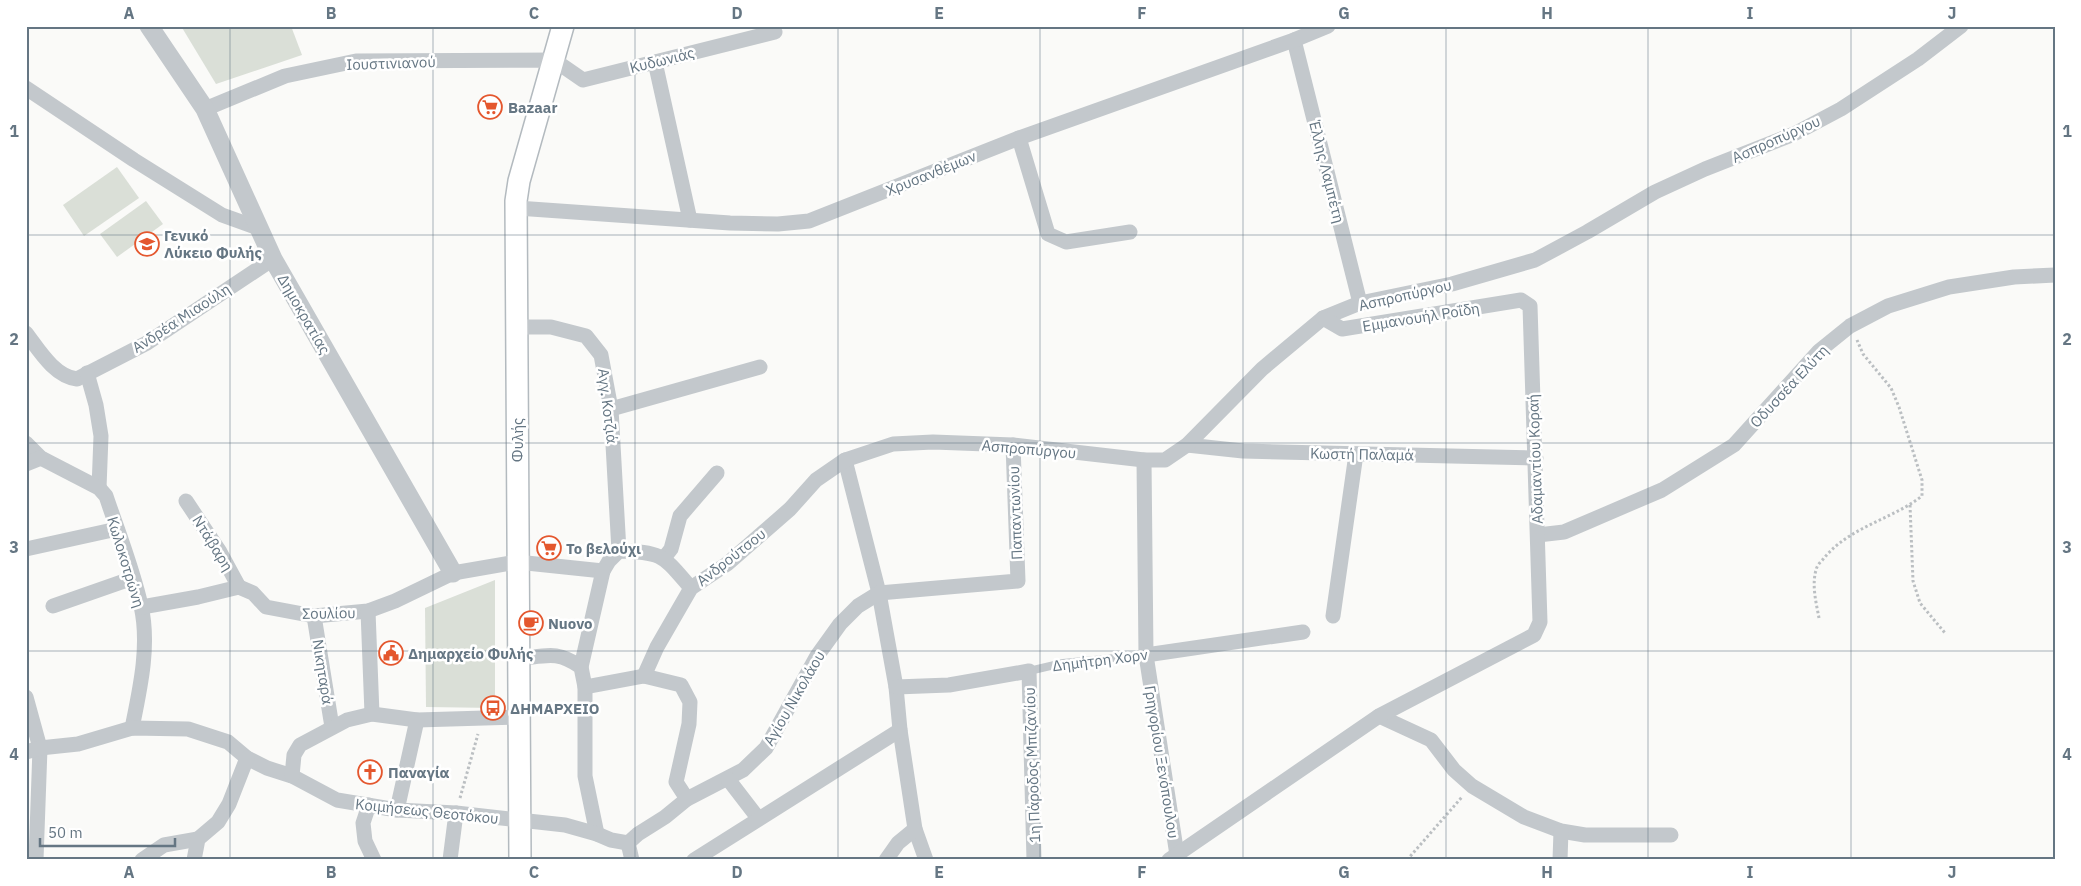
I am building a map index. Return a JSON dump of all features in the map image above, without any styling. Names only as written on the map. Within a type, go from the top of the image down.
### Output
[{"type":"main road","name":"Φυλής","points":[[520,860],[516,202],[519,181],[563,26]]},
{"type":"street","name":"Δημοκρατίας","points":[[149,26],[205,109],[272,259],[453,573]]},
{"type":"street","name":"Χρυσανθέμων","points":[[517,208],[778,224],[809,221],[1019,138],[1294,40],[1328,26]]},
{"type":"street","name":"Ασπροπύργου","points":[[844,460],[893,444],[933,442],[1013,446],[1144,460],[1165,460],[1187,446],[1262,369],[1323,318],[1360,303],[1452,284],[1536,260],[1655,192],[1705,169],[1794,134],[1842,109],[1918,59],[1961,26]]},
{"type":"street","name":"Κυδωνιάς","points":[[554,60],[584,80],[775,32]]},
{"type":"street","name":"Έλλης Λαμπέτη","points":[[1294,40],[1360,303]]},
{"type":"street","name":"Ιουστινιανού","points":[[205,109],[285,76],[356,61],[554,60]]},
{"type":"street","points":[[655,62],[690,220]]},
{"type":"street","points":[[26,88],[134,160],[222,215],[258,228]]},
{"type":"street","points":[[1019,138],[1048,234],[1066,242],[1130,232]]},
{"type":"street","name":"Ανδρέα Μιαούλη","points":[[26,333],[48,361],[67,378],[77,379],[147,343],[272,259]]},
{"type":"street","name":"Οδυσσέα Ελύτη","points":[[1538,535],[1564,532],[1662,490],[1734,445],[1819,351],[1850,326],[1888,306],[1949,287],[2014,277],[2055,275]]},
{"type":"street","name":"Εμμανουήλ Ροΐδη","points":[[1323,318],[1342,329],[1521,300]]},
{"type":"street","name":"Αδαμαντίου Κοραή","points":[[1378,716],[1534,635],[1540,622],[1530,306],[1521,300]]},
{"type":"street","name":"Αγγ. Κοτζιά","points":[[518,327],[551,327],[586,336],[601,355],[611,409],[619,551]]},
{"type":"street","points":[[611,409],[760,367]]},
{"type":"street","points":[[26,443],[41,458],[99,488],[101,436],[96,405],[87,373]]},
{"type":"street","name":"Παπαντωνίου","points":[[1013,446],[1018,580]]},
{"type":"street","name":"Κωστή Παλαμά","points":[[1187,446],[1243,451],[1536,458]]},
{"type":"street","points":[[1333,616],[1356,454]]},
{"type":"street","points":[[26,464],[41,458]]},
{"type":"street","points":[[844,460],[879,593],[896,687],[900,730],[915,829],[926,860]]},
{"type":"street","name":"Ανδρούτσου","points":[[644,676],[657,647],[691,588],[727,564],[790,509],[816,480],[844,460]]},
{"type":"street","name":"Γρηγορίου Ξενόπουλου","points":[[1144,460],[1146,655],[1173,857]]},
{"type":"street","points":[[664,558],[670,549],[680,516],[717,473]]},
{"type":"street","name":"Κωλοκοτρώνη","points":[[99,488],[106,496],[142,607],[144,639],[140,689],[132,728]]},
{"type":"street","name":"Ντάβαρη","points":[[186,500],[220,552],[239,587]]},
{"type":"street","points":[[26,549],[117,529]]},
{"type":"street","points":[[597,834],[585,776],[585,687],[581,667],[603,571],[609,561],[619,551],[648,551],[664,558],[691,588]]},
{"type":"street","name":"Σουλίου","points":[[239,587],[252,593],[266,607],[314,616],[368,611],[395,601],[453,573],[517,562],[603,571]]},
{"type":"street","points":[[53,606],[133,578]]},
{"type":"street","name":"Αγίου Νικολάου","points":[[628,843],[687,799],[743,770],[766,748],[817,656],[840,624],[858,606],[879,593],[1018,580]]},
{"type":"street","points":[[142,607],[198,597],[239,587]]},
{"type":"street","points":[[368,611],[372,714]]},
{"type":"street","name":"Νικηταρά","points":[[314,616],[332,727]]},
{"type":"street","name":"Δημήτρη Χορν","points":[[1146,655],[1303,632]]},
{"type":"street","points":[[518,659],[552,655],[566,657],[581,667]]},
{"type":"street","name":"Δημήτρη Χορν","points":[[896,687],[949,685],[1029,671]]},
{"type":"street","name":"1η Πάροδος Μπιζανίου","points":[[1029,671],[1034,860]]},
{"type":"street","points":[[585,687],[644,676],[682,685],[690,702],[689,724],[676,782],[687,799]]},
{"type":"street","points":[[26,697],[33,750],[31,829],[36,860]]},
{"type":"street","points":[[292,776],[294,755],[300,745],[347,720],[372,714],[417,720],[518,717]]},
{"type":"street","points":[[1173,857],[1378,716],[1431,740],[1454,770],[1472,786],[1524,817],[1561,831],[1585,835],[1670,835]]},
{"type":"street","points":[[397,810],[417,720]]},
{"type":"street","name":"Κοιμήσεως Θεοτόκου","points":[[33,750],[78,744],[132,728],[188,729],[228,742],[247,758],[267,768],[292,776],[337,800],[397,810],[456,813],[519,821]]},
{"type":"street","points":[[694,860],[719,846],[758,818],[900,730]]},
{"type":"street","points":[[142,860],[164,845],[198,839],[218,822],[230,804],[247,758]]},
{"type":"street","points":[[728,778],[758,818]]},
{"type":"street","points":[[369,805],[363,823],[364,840],[374,860]]},
{"type":"street","points":[[450,860],[456,813]]},
{"type":"street","points":[[519,821],[565,826],[597,834],[611,840],[628,843],[632,860]]},
{"type":"street","points":[[886,860],[898,843],[915,829]]},
{"type":"street","points":[[1560,860],[1561,831]]},
{"type":"street","points":[[194,860],[198,839]]},
{"type":"lane","name":"Δημήτρη Χορν","points":[[1029,671],[1063,663],[1146,655]]},
{"type":"path","points":[[1819,618],[1814,595],[1817,567],[1829,553],[1852,534],[1910,505],[1922,496],[1922,480],[1900,407],[1891,388],[1863,354],[1850,326]]},
{"type":"path","points":[[1910,505],[1914,580],[1920,603],[1945,633]]},
{"type":"path","points":[[456,813],[482,719]]},
{"type":"path","points":[[1407,860],[1472,786]]},
{"type":"shaded area","points":[[181,26],[291,26],[302,55],[216,84]]},
{"type":"shaded area","points":[[117,167],[139,198],[84,236],[63,205]]},
{"type":"shaded area","points":[[146,201],[163,224],[117,257],[100,234]]},
{"type":"shaded area","points":[[495,580],[495,708],[426,707],[425,608]]},
{"type":"place","name":"Bazaar","points":[[490,107]]},
{"type":"place","name":"Γενικό Λύκειο Φυλής","points":[[147,244]]},
{"type":"place","name":"Το βελούχι","points":[[549,548]]},
{"type":"place","name":"Nuovo","points":[[531,623]]},
{"type":"place","name":"Δημαρχείο Φυλής","points":[[391,653]]},
{"type":"place","name":"ΔΗΜΑΡΧΕΙΟ","points":[[493,708]]},
{"type":"place","name":"Παναγία","points":[[370,772]]}]
